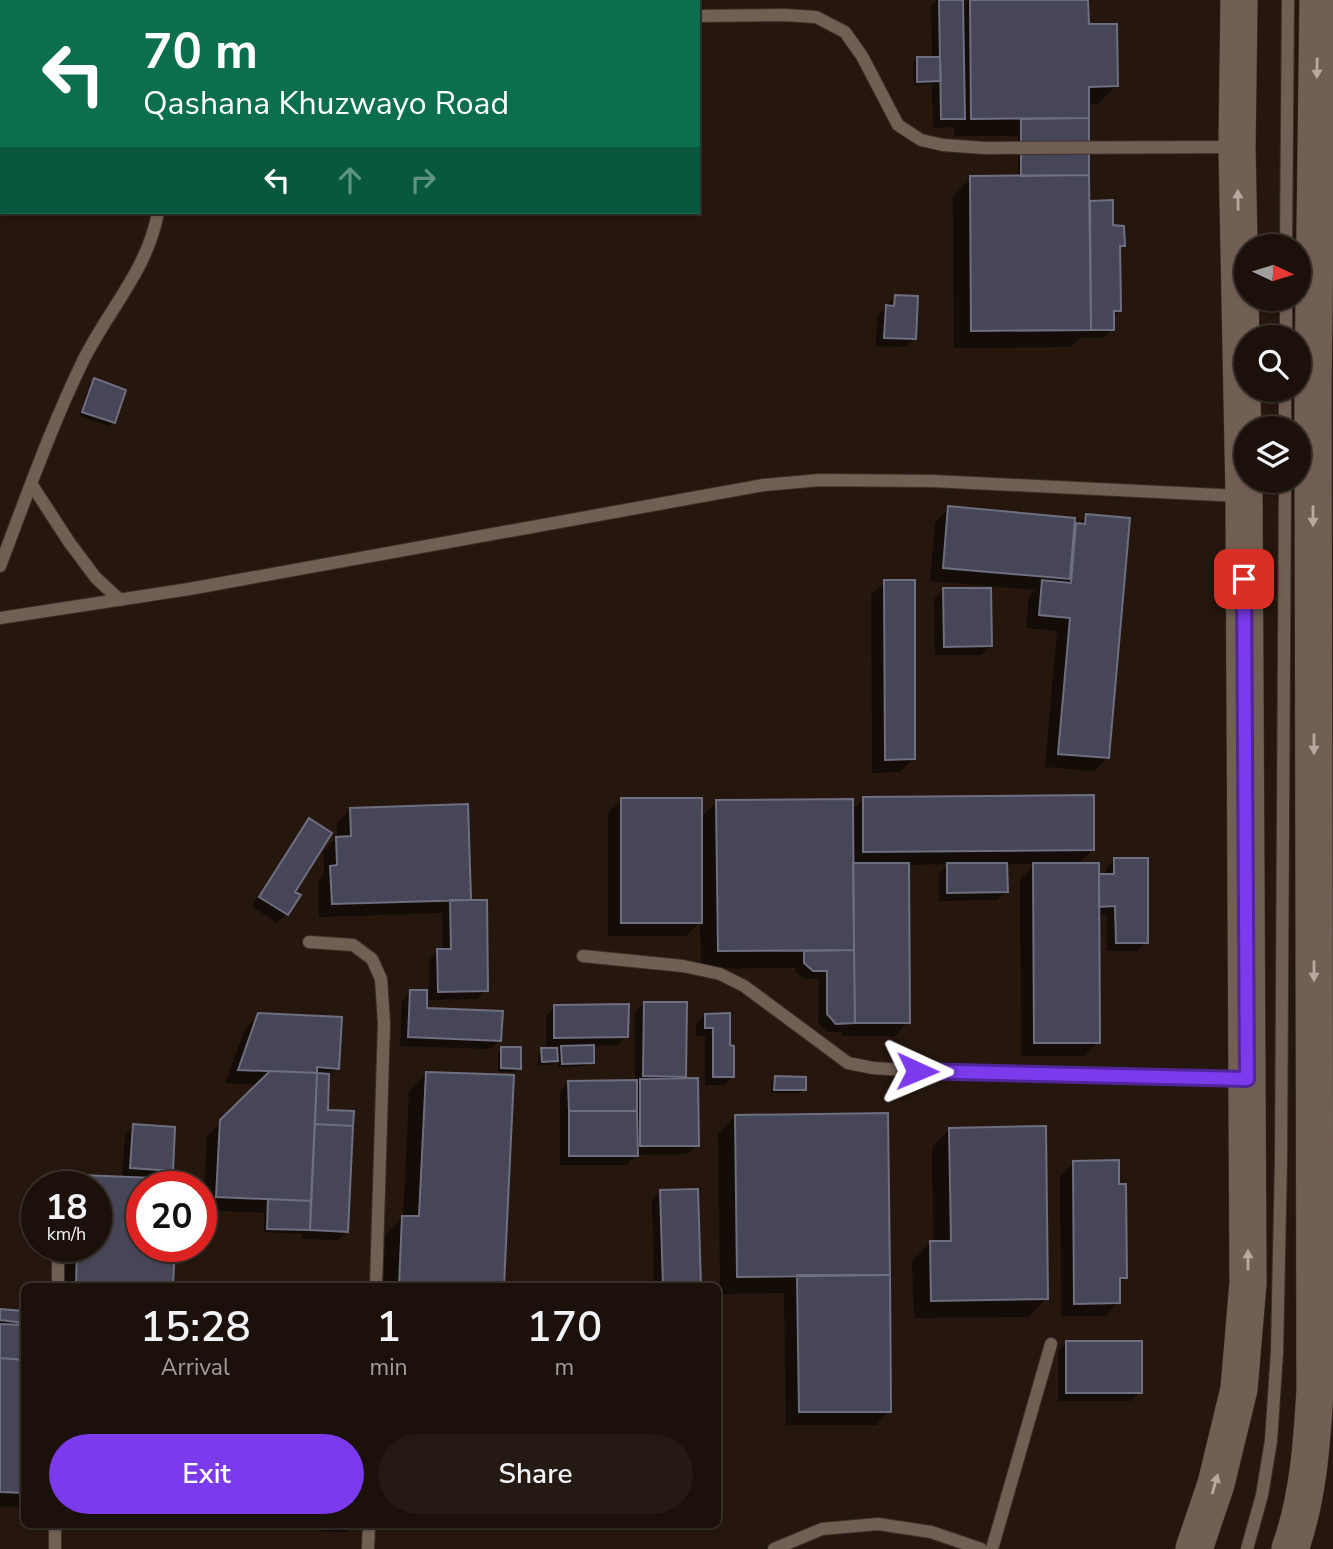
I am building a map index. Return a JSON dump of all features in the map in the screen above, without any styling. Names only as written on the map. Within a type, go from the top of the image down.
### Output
[{"type":"main road","points":[[1194,1549],[1216,1484],[1239,1389],[1248,1283],[1244,496],[1237,147],[1239,0]]},
{"type":"main road","points":[[1311,240],[1318,0]]},
{"type":"main road","points":[[1290,1549],[1297,1530],[1311,1448],[1315,1390],[1309,312]]},
{"type":"lane","points":[[1286,234],[1287,0]]},
{"type":"lane","points":[[700,16],[816,17],[845,32],[862,56],[898,125],[921,140],[943,145],[985,148],[1237,147]]},
{"type":"lane","points":[[0,566],[61,409],[83,360],[144,258],[155,230],[158,214]]},
{"type":"lane","points":[[0,618],[189,589],[764,485],[809,481],[933,481],[1244,496]]},
{"type":"lane","points":[[32,485],[75,551],[96,578],[120,600]]},
{"type":"lane","points":[[1247,1549],[1262,1495],[1271,1441],[1277,1352],[1285,493]]},
{"type":"lane","points":[[309,942],[352,945],[372,959],[381,979],[384,1023],[376,1283]]},
{"type":"lane","points":[[583,956],[682,966],[720,974],[744,986],[848,1063],[873,1068],[1247,1079]]},
{"type":"lane","points":[[58,1262],[58,1283]]},
{"type":"lane","points":[[992,1549],[1051,1344]]},
{"type":"lane","points":[[774,1549],[822,1529],[878,1524],[931,1532],[981,1549]]},
{"type":"lane","points":[[55,1528],[55,1549]]},
{"type":"lane","points":[[368,1549],[369,1528]]},
{"type":"building","points":[[939,0],[963,0],[965,119],[941,119]]},
{"type":"building","points":[[970,0],[1088,0],[1089,24],[1117,24],[1118,86],[1089,87],[1089,118],[971,119]]},
{"type":"building","points":[[917,57],[940,57],[941,81],[917,82]]},
{"type":"building","points":[[1089,118],[1089,175],[1021,176],[1021,119]]},
{"type":"building","points":[[1089,175],[1091,330],[971,331],[970,176]]},
{"type":"building","points":[[1113,200],[1113,225],[1124,226],[1125,246],[1120,246],[1121,311],[1114,311],[1114,330],[1091,330],[1090,201]]},
{"type":"building","points":[[895,295],[918,296],[916,339],[884,338],[886,305],[894,306]]},
{"type":"building","points":[[94,378],[126,390],[115,423],[82,412]]},
{"type":"building","points":[[948,506],[1075,518],[1070,579],[943,568]]},
{"type":"building","points":[[1086,514],[1130,518],[1109,758],[1058,754],[1070,618],[1039,615],[1042,580],[1071,583],[1076,523],[1085,524]]},
{"type":"building","points":[[884,580],[915,580],[915,759],[885,760]]},
{"type":"building","points":[[943,588],[991,588],[992,646],[944,647]]},
{"type":"building","points":[[1094,795],[1094,850],[863,852],[863,797]]},
{"type":"building","points":[[621,798],[702,798],[702,923],[621,923]]},
{"type":"building","points":[[853,799],[854,950],[718,951],[716,800]]},
{"type":"building","points":[[468,804],[471,900],[332,904],[330,866],[337,865],[336,837],[351,836],[350,808]]},
{"type":"building","points":[[309,818],[332,833],[295,892],[301,895],[288,915],[259,897]]},
{"type":"building","points":[[1114,858],[1148,858],[1148,943],[1116,943],[1115,906],[1099,907],[1099,874],[1114,874]]},
{"type":"building","points":[[853,863],[909,863],[910,1023],[855,1023]]},
{"type":"building","points":[[947,863],[1007,863],[1008,892],[947,893]]},
{"type":"building","points":[[1033,863],[1099,863],[1100,1043],[1034,1043]]},
{"type":"building","points":[[450,900],[487,900],[488,991],[438,992],[437,949],[451,949]]},
{"type":"building","points":[[854,950],[855,1023],[836,1024],[827,1014],[827,971],[813,971],[804,963],[804,951]]},
{"type":"building","points":[[410,990],[427,990],[427,1008],[503,1011],[501,1041],[408,1037]]},
{"type":"building","points":[[644,1002],[687,1002],[686,1077],[643,1076]]},
{"type":"building","points":[[629,1004],[628,1037],[554,1038],[554,1005]]},
{"type":"building","points":[[258,1013],[342,1017],[339,1069],[317,1067],[317,1073],[238,1070]]},
{"type":"building","points":[[730,1013],[734,1077],[713,1077],[713,1028],[705,1028],[705,1014]]},
{"type":"building","points":[[594,1045],[594,1063],[562,1064],[561,1046]]},
{"type":"building","points":[[501,1047],[521,1047],[521,1069],[501,1068]]},
{"type":"building","points":[[541,1048],[557,1048],[558,1061],[542,1062]]},
{"type":"building","points":[[270,1071],[317,1073],[311,1201],[217,1197],[220,1120]]},
{"type":"building","points":[[426,1072],[514,1075],[504,1283],[399,1283],[402,1216],[419,1216]]},
{"type":"building","points":[[317,1073],[329,1074],[328,1110],[354,1111],[353,1126],[315,1124]]},
{"type":"building","points":[[775,1076],[806,1077],[806,1090],[774,1090]]},
{"type":"building","points":[[698,1078],[699,1146],[640,1146],[640,1079]]},
{"type":"building","points":[[637,1080],[637,1111],[569,1111],[568,1081]]},
{"type":"building","points":[[569,1111],[637,1111],[638,1156],[569,1156]]},
{"type":"building","points":[[888,1113],[890,1275],[737,1277],[735,1115]]},
{"type":"building","points":[[133,1124],[175,1127],[173,1171],[130,1168]]},
{"type":"building","points":[[315,1124],[353,1126],[348,1232],[310,1230]]},
{"type":"building","points":[[1046,1126],[1048,1299],[931,1301],[930,1241],[951,1241],[949,1128]]},
{"type":"building","points":[[1119,1160],[1119,1184],[1126,1184],[1127,1278],[1120,1278],[1120,1303],[1074,1304],[1073,1161]]},
{"type":"building","points":[[112,1176],[126,1177],[126,1262],[174,1262],[173,1283],[76,1283],[77,1262],[112,1262]]},
{"type":"building","points":[[698,1189],[701,1283],[663,1283],[660,1190]]},
{"type":"building","points":[[268,1199],[311,1201],[310,1230],[267,1229]]},
{"type":"building","points":[[797,1275],[890,1275],[891,1412],[799,1412]]},
{"type":"building","points":[[0,1309],[21,1311],[21,1323],[0,1320]]},
{"type":"building","points":[[0,1324],[21,1325],[21,1360],[0,1358]]},
{"type":"building","points":[[1066,1341],[1142,1341],[1142,1393],[1066,1393]]},
{"type":"building","points":[[0,1358],[21,1360],[21,1493],[0,1492]]},
{"type":"route","points":[[917,1071],[1247,1079],[1244,579]]}]
